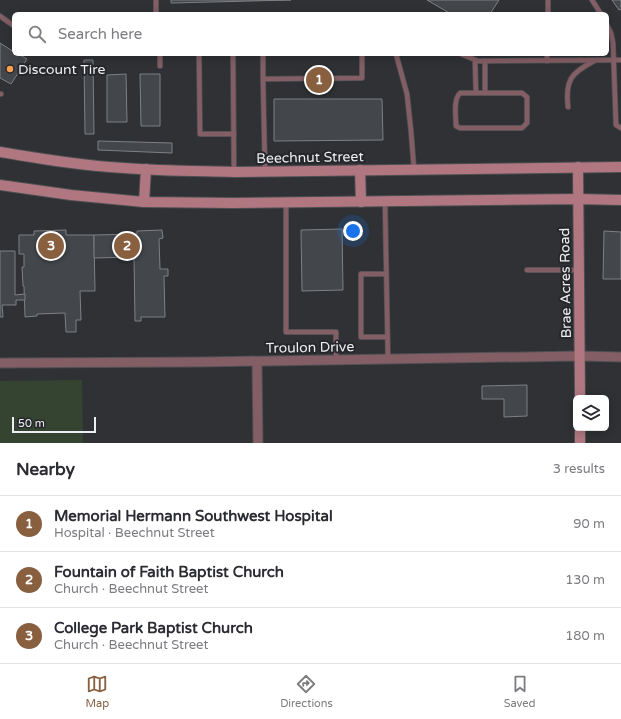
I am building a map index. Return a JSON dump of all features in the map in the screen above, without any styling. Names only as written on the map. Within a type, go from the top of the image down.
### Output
[{"type":"main road","name":"Beechnut Street","points":[[0,152],[53,161],[146,169],[234,172],[621,167]]},
{"type":"main road","name":"Brae Acres Road","points":[[578,167],[580,395]]},
{"type":"main road","points":[[144,202],[146,169]]},
{"type":"main road","points":[[360,170],[361,202]]},
{"type":"main road","points":[[0,185],[71,195],[144,202],[286,203],[578,199],[621,200]]},
{"type":"main road","points":[[580,431],[580,443]]},
{"type":"street","name":"Troulon Drive","points":[[0,363],[257,362],[580,356],[621,357]]},
{"type":"street","points":[[257,362],[258,443]]},
{"type":"lane","points":[[156,0],[156,12]]},
{"type":"lane","points":[[548,0],[548,12]]},
{"type":"lane","points":[[592,0],[599,12]]},
{"type":"lane","points":[[0,16],[12,25]]},
{"type":"lane","points":[[609,29],[613,43],[616,125],[621,128]]},
{"type":"lane","points":[[160,56],[160,66]]},
{"type":"lane","points":[[198,56],[200,134],[234,134]]},
{"type":"lane","points":[[233,56],[234,172]]},
{"type":"lane","points":[[263,56],[265,171]]},
{"type":"lane","points":[[263,79],[362,78],[362,56]]},
{"type":"lane","points":[[397,56],[407,94],[414,169]]},
{"type":"lane","points":[[466,56],[475,60],[485,61],[621,60]]},
{"type":"lane","points":[[547,56],[547,61]]},
{"type":"lane","points":[[475,60],[476,93]]},
{"type":"lane","points":[[568,107],[566,94],[568,84],[581,68],[595,60]]},
{"type":"lane","points":[[485,61],[485,93]]},
{"type":"lane","points":[[460,93],[476,93],[524,94],[527,97],[527,123],[525,127],[463,129],[456,126],[456,100],[458,95],[460,93]]},
{"type":"lane","points":[[615,97],[621,97]]},
{"type":"lane","points":[[385,202],[388,360]]},
{"type":"lane","points":[[286,203],[286,332],[336,332],[336,360]]},
{"type":"lane","points":[[526,270],[579,270]]},
{"type":"lane","points":[[386,274],[361,274],[361,337],[387,337]]},
{"type":"green space","points":[[82,380],[83,443],[0,443],[0,381]]},
{"type":"building","points":[[171,0],[291,0],[171,3]]},
{"type":"building","points":[[427,0],[499,0],[491,12],[448,12]]},
{"type":"building","points":[[612,0],[621,0],[621,9],[619,10]]},
{"type":"building","name":"Discount Tire","points":[[0,43],[12,51],[12,56],[22,56],[27,59],[11,84],[0,78]]},
{"type":"building","points":[[84,60],[93,60],[94,134],[85,134]]},
{"type":"building","points":[[126,74],[127,122],[107,122],[107,75]]},
{"type":"building","points":[[140,74],[160,74],[160,126],[141,126]]},
{"type":"building","points":[[274,99],[382,99],[383,140],[274,141]]},
{"type":"building","points":[[98,141],[172,143],[172,153],[98,150]]},
{"type":"building","points":[[342,229],[343,290],[302,291],[301,230]]},
{"type":"building","points":[[66,230],[66,235],[94,235],[95,291],[80,291],[81,320],[76,320],[76,332],[66,332],[65,313],[37,314],[37,316],[25,317],[22,267],[24,267],[24,254],[19,254],[19,235],[34,235],[34,231]]},
{"type":"building","points":[[162,230],[163,238],[159,239],[160,269],[168,269],[168,276],[164,276],[165,317],[141,317],[141,321],[135,321],[134,257],[94,258],[94,235],[137,234],[137,231]]},
{"type":"building","points":[[604,231],[621,232],[621,279],[603,279]]},
{"type":"building","points":[[0,251],[15,251],[15,295],[25,294],[25,300],[16,300],[16,305],[2,305],[3,317],[0,317]]},
{"type":"building","points":[[527,385],[527,416],[504,417],[504,399],[482,399],[482,386]]},
{"type":"place","name":"Discount Tire","points":[[10,69]]},
{"type":"place","name":"Memorial Hermann Southwest Hospital","points":[[319,80]]},
{"type":"place","name":"College Park Baptist Church","points":[[51,246]]},
{"type":"place","name":"Fountain of Faith Baptist Church","points":[[127,246]]}]
